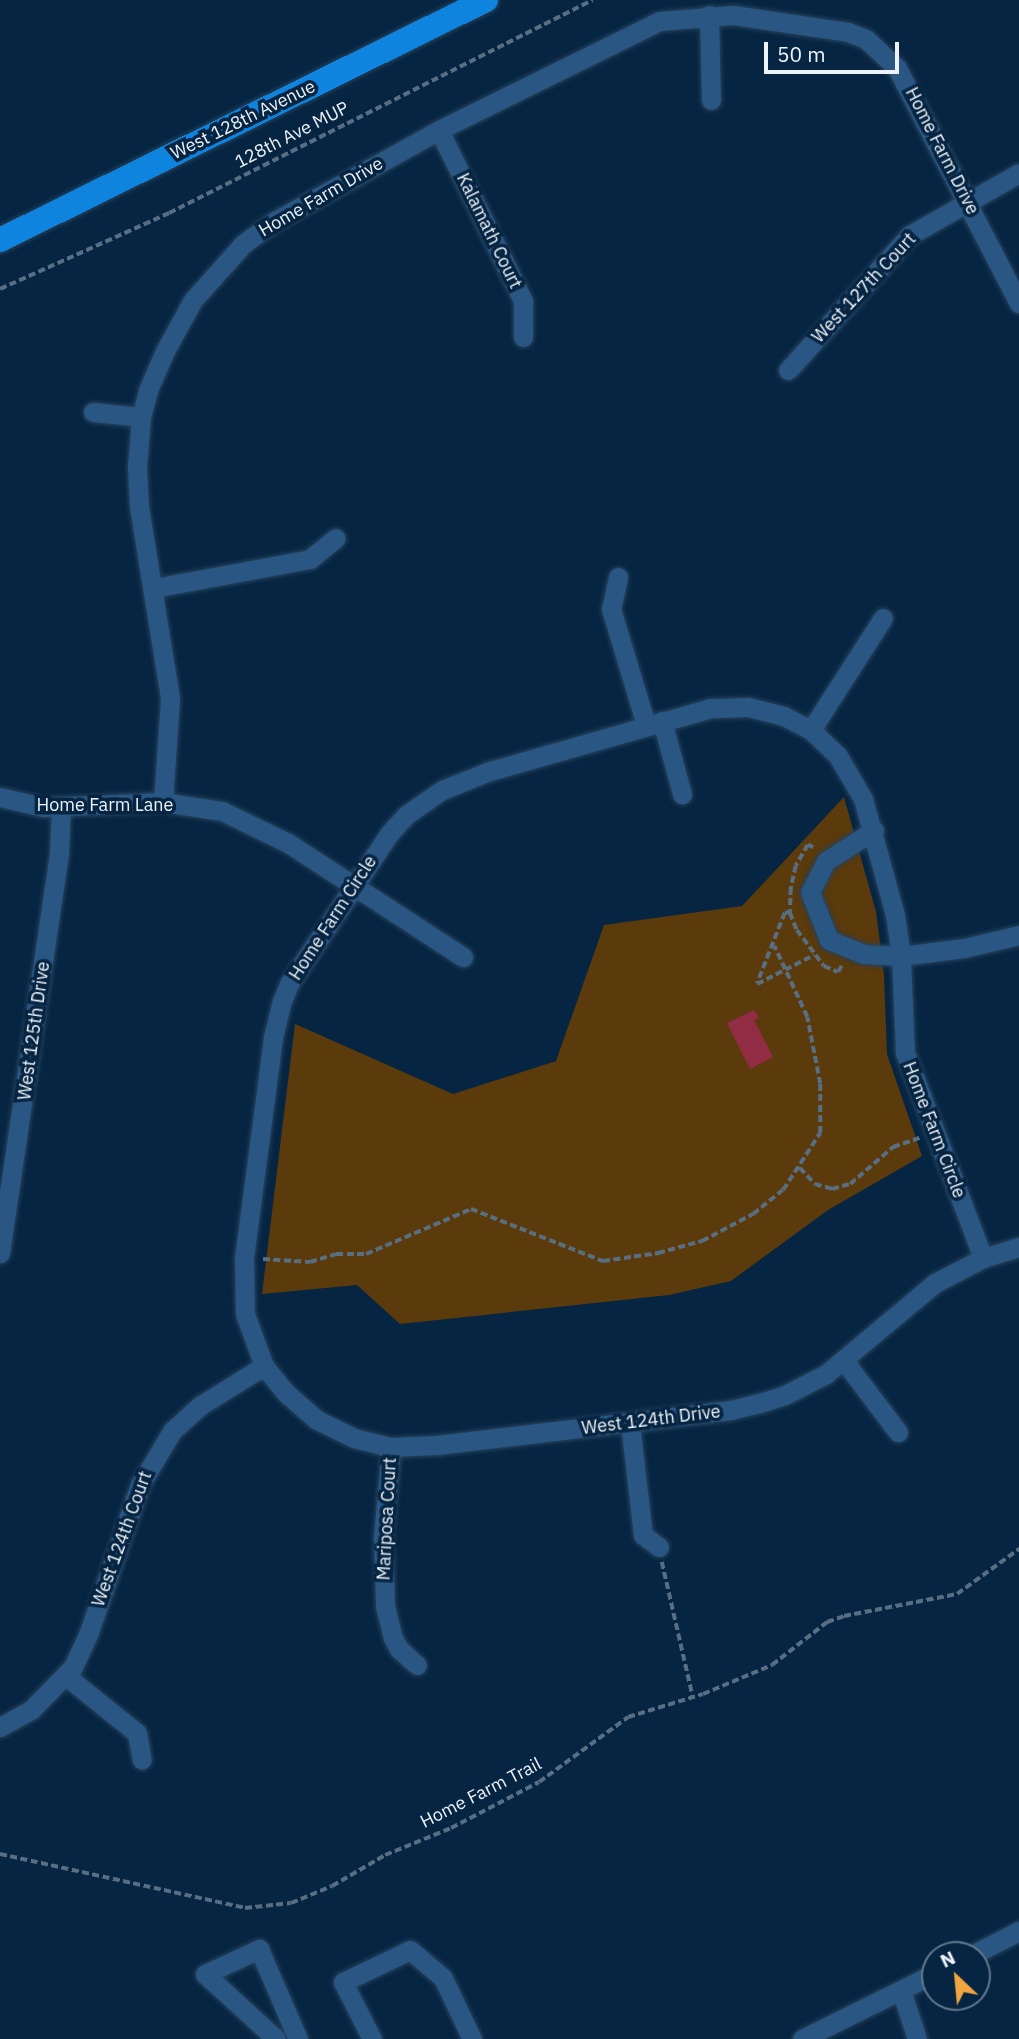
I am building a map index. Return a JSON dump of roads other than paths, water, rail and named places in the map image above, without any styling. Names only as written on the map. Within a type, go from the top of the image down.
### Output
[{"type":"main road","name":"West 128th Avenue","points":[[0,240],[486,0]]},
{"type":"street","points":[[709,15],[711,100]]},
{"type":"street","name":"Home Farm Drive","points":[[163,802],[170,698],[137,491],[141,416],[148,390],[179,323],[214,274],[243,244],[275,221],[439,130],[660,21],[733,15],[848,32],[866,39],[897,68],[1019,303]]},
{"type":"street","name":"Kalamath Court","points":[[439,130],[523,301],[523,337]]},
{"type":"street","name":"West 127th Court","points":[[788,370],[910,235],[968,201],[1001,186],[1019,173]]},
{"type":"street","points":[[93,412],[141,416]]},
{"type":"street","points":[[154,588],[310,559],[336,538]]},
{"type":"street","points":[[618,577],[611,609],[682,794]]},
{"type":"street","points":[[811,730],[883,618]]},
{"type":"street","name":"Home Farm Circle","points":[[264,1366],[245,1314],[244,1257],[274,1038],[282,1001],[289,984],[354,885],[389,834],[406,816],[442,790],[487,772],[711,708],[738,706],[784,716],[811,730],[848,770],[874,830],[893,904],[901,956],[905,1054],[983,1258]]},
{"type":"street","name":"Home Farm Lane","points":[[0,797],[26,805],[61,808],[163,802],[205,807],[244,820],[354,885],[463,957]]},
{"type":"street","name":"West 125th Drive","points":[[0,1253],[59,852],[61,808]]},
{"type":"street","points":[[874,830],[826,861],[810,892],[829,940],[863,954],[901,956],[964,948],[1019,935]]},
{"type":"street","name":"West 124th Drive","points":[[264,1366],[287,1394],[317,1420],[354,1438],[391,1447],[437,1445],[731,1410],[760,1403],[804,1386],[845,1362],[915,1297],[983,1258],[1019,1247]]},
{"type":"street","points":[[845,1362],[898,1432]]},
{"type":"street","name":"West 124th Court","points":[[0,1727],[31,1710],[66,1676],[82,1649],[140,1485],[162,1446],[185,1418],[201,1405],[264,1366]]},
{"type":"street","points":[[629,1423],[643,1535],[659,1547]]},
{"type":"street","name":"Mariposa Court","points":[[391,1447],[383,1537],[385,1606],[393,1639],[416,1665]]},
{"type":"street","points":[[66,1676],[137,1733],[142,1760]]},
{"type":"street","points":[[991,1945],[1019,1931]]},
{"type":"street","points":[[276,2039],[205,1974],[260,1949],[298,2039]]},
{"type":"street","points":[[372,2039],[343,1982],[410,1950],[443,1978],[472,2039]]},
{"type":"street","points":[[802,2039],[921,1980]]},
{"type":"street","points":[[901,1990],[917,2039]]}]
